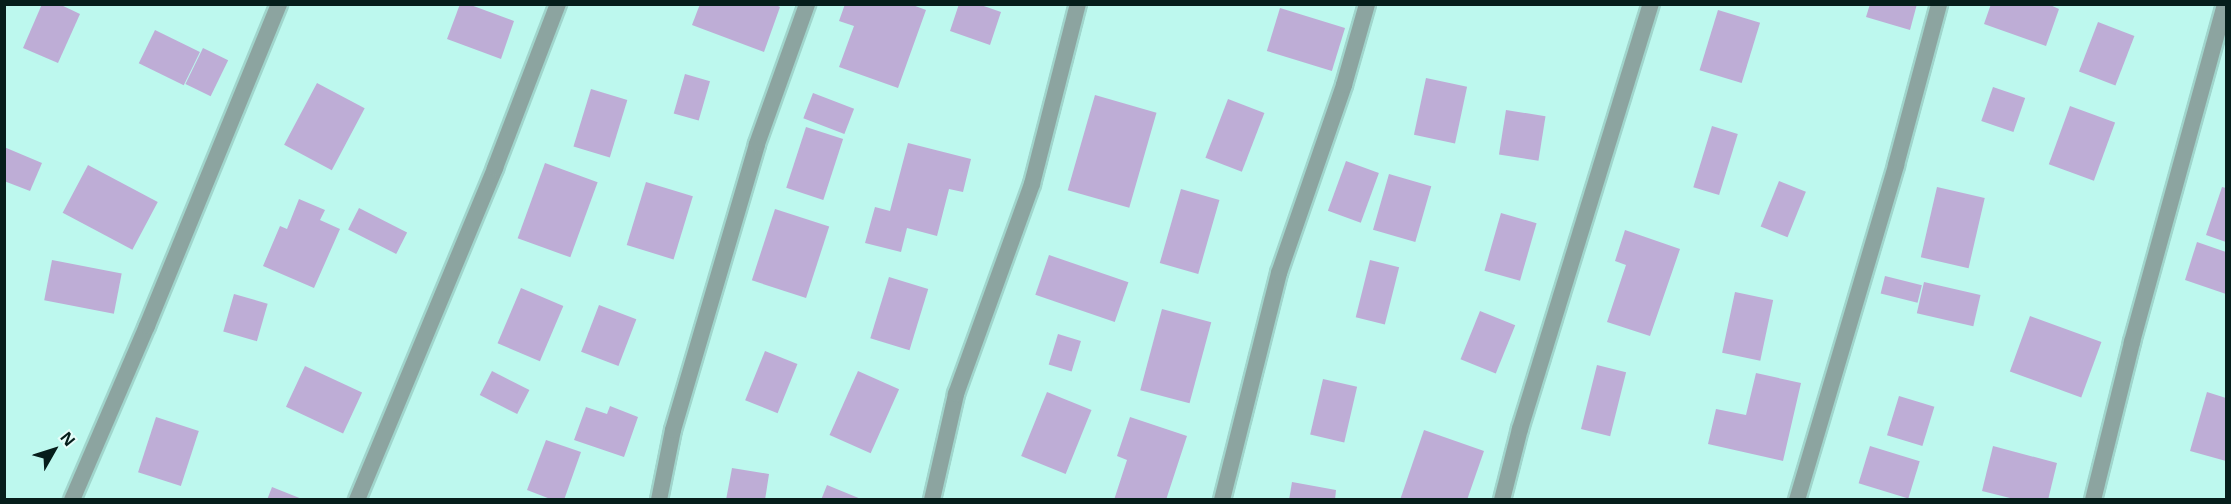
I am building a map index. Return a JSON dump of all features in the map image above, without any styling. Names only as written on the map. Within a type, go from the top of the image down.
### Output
[{"type":"street","points":[[72,500],[151,316],[279,4]]},
{"type":"street","points":[[357,500],[490,179],[558,4]]},
{"type":"street","points":[[659,500],[674,430],[754,155],[807,4]]},
{"type":"street","points":[[932,500],[956,394],[1032,184],[1078,4]]},
{"type":"street","points":[[1222,500],[1279,273],[1344,85],[1367,4]]},
{"type":"street","points":[[1502,500],[1549,330],[1651,4]]},
{"type":"street","points":[[1797,500],[1896,165],[1939,4]]},
{"type":"street","points":[[2093,500],[2135,331],[2225,4]]},
{"type":"building","points":[[42,4],[59,4],[80,14],[58,63],[23,48]]},
{"type":"building","points":[[460,4],[468,4],[514,21],[501,59],[447,39]]},
{"type":"building","points":[[700,4],[774,4],[780,7],[764,52],[692,25]]},
{"type":"building","points":[[845,4],[910,4],[926,10],[898,88],[839,67],[854,26],[839,21]]},
{"type":"building","points":[[959,4],[978,4],[1001,12],[990,45],[950,31]]},
{"type":"building","points":[[1870,4],[1917,4],[1910,30],[1866,17]]},
{"type":"building","points":[[1991,4],[2048,4],[2059,9],[2046,46],[1984,24]]},
{"type":"building","points":[[1280,8],[1345,28],[1332,71],[1267,51]]},
{"type":"building","points":[[1718,10],[1760,23],[1742,83],[1700,70]]},
{"type":"building","points":[[2098,22],[2134,36],[2115,85],[2079,71]]},
{"type":"building","points":[[155,30],[200,52],[184,85],[139,63]]},
{"type":"building","points":[[203,48],[228,60],[211,96],[185,84]]},
{"type":"building","points":[[685,74],[710,81],[699,121],[674,113]]},
{"type":"building","points":[[1426,78],[1467,87],[1455,143],[1414,135]]},
{"type":"building","points":[[317,83],[365,108],[332,170],[284,145]]},
{"type":"building","points":[[1993,87],[2025,98],[2013,132],[1981,121]]},
{"type":"building","points":[[591,89],[627,100],[610,157],[573,146]]},
{"type":"building","points":[[813,93],[854,109],[844,134],[803,118]]},
{"type":"building","points":[[1095,95],[1157,113],[1129,208],[1068,190]]},
{"type":"building","points":[[1228,99],[1264,113],[1242,172],[1205,158]]},
{"type":"building","points":[[2070,106],[2115,122],[2094,181],[2049,164]]},
{"type":"building","points":[[1506,110],[1546,116],[1538,161],[1499,154]]},
{"type":"building","points":[[1712,126],[1738,134],[1719,195],[1693,187]]},
{"type":"building","points":[[806,127],[843,139],[823,200],[786,188]]},
{"type":"building","points":[[908,143],[971,159],[963,192],[949,189],[937,236],[907,228],[901,252],[865,243],[875,207],[890,211]]},
{"type":"building","points":[[4,147],[42,163],[30,191],[4,181]]},
{"type":"building","points":[[1346,161],[1379,173],[1361,223],[1328,211]]},
{"type":"building","points":[[545,163],[598,182],[570,257],[518,238]]},
{"type":"building","points":[[88,165],[158,202],[132,250],[63,213]]},
{"type":"building","points":[[1389,174],[1431,186],[1415,242],[1373,230]]},
{"type":"building","points":[[1779,181],[1806,192],[1788,237],[1761,226]]},
{"type":"building","points":[[646,182],[693,196],[674,259],[627,245]]},
{"type":"building","points":[[1937,187],[1985,198],[1969,268],[1921,257]]},
{"type":"building","points":[[2222,187],[2226,188],[2226,242],[2206,235]]},
{"type":"building","points":[[1181,189],[1219,200],[1198,274],[1160,263]]},
{"type":"building","points":[[299,199],[325,210],[320,220],[340,229],[314,288],[263,266],[280,226],[287,229]]},
{"type":"building","points":[[359,208],[407,233],[396,254],[348,229]]},
{"type":"building","points":[[775,209],[829,227],[806,298],[752,280]]},
{"type":"building","points":[[1501,213],[1537,223],[1520,281],[1484,271]]},
{"type":"building","points":[[1625,230],[1680,249],[1650,336],[1607,322],[1626,265],[1615,261]]},
{"type":"building","points":[[2197,242],[2226,252],[2226,294],[2185,280]]},
{"type":"building","points":[[1049,255],[1128,282],[1115,322],[1035,295]]},
{"type":"building","points":[[52,260],[122,274],[114,314],[44,300]]},
{"type":"building","points":[[1370,260],[1399,267],[1385,325],[1356,317]]},
{"type":"building","points":[[1885,276],[1922,285],[1918,303],[1881,293]]},
{"type":"building","points":[[889,277],[928,289],[909,350],[870,338]]},
{"type":"building","points":[[1924,282],[1981,295],[1973,326],[1917,313]]},
{"type":"building","points":[[521,288],[563,306],[540,361],[498,343]]},
{"type":"building","points":[[1735,292],[1773,300],[1760,361],[1722,353]]},
{"type":"building","points":[[234,294],[268,304],[257,341],[223,331]]},
{"type":"building","points":[[599,305],[636,319],[618,366],[581,352]]},
{"type":"building","points":[[1162,309],[1211,322],[1190,403],[1140,390]]},
{"type":"building","points":[[1480,311],[1515,325],[1496,373],[1461,359]]},
{"type":"building","points":[[2030,316],[2101,342],[2081,397],[2010,371]]},
{"type":"building","points":[[1058,334],[1081,341],[1072,372],[1049,365]]},
{"type":"building","points":[[765,351],[797,364],[778,413],[745,400]]},
{"type":"building","points":[[1597,365],[1626,372],[1610,436],[1581,429]]},
{"type":"building","points":[[305,366],[362,393],[343,433],[286,407]]},
{"type":"building","points":[[492,371],[529,390],[517,414],[480,395]]},
{"type":"building","points":[[858,371],[899,389],[871,453],[830,435]]},
{"type":"building","points":[[1756,373],[1801,383],[1783,461],[1708,444],[1716,409],[1746,415]]},
{"type":"building","points":[[1323,379],[1357,387],[1344,442],[1310,435]]},
{"type":"building","points":[[1047,392],[1092,410],[1066,474],[1021,456]]},
{"type":"building","points":[[2207,392],[2226,398],[2226,461],[2190,451]]},
{"type":"building","points":[[1899,396],[1934,407],[1922,446],[1887,435]]},
{"type":"building","points":[[610,406],[638,417],[624,457],[574,440],[586,407],[607,414]]},
{"type":"building","points":[[156,417],[199,431],[181,486],[138,472]]},
{"type":"building","points":[[1130,417],[1187,436],[1166,500],[1114,500],[1127,460],[1117,456]]},
{"type":"building","points":[[1424,430],[1484,451],[1467,500],[1400,500]]},
{"type":"building","points":[[546,440],[581,452],[564,500],[553,500],[527,490]]},
{"type":"building","points":[[1870,446],[1920,461],[1908,498],[1859,483]]},
{"type":"building","points":[[1993,446],[2057,463],[2048,500],[2018,500],[1982,491]]},
{"type":"building","points":[[732,468],[769,474],[765,500],[726,500]]},
{"type":"building","points":[[1292,482],[1336,490],[1335,500],[1289,500]]},
{"type":"building","points":[[827,485],[861,499],[861,500],[821,500]]},
{"type":"building","points":[[272,487],[302,499],[302,500],[267,500]]}]
